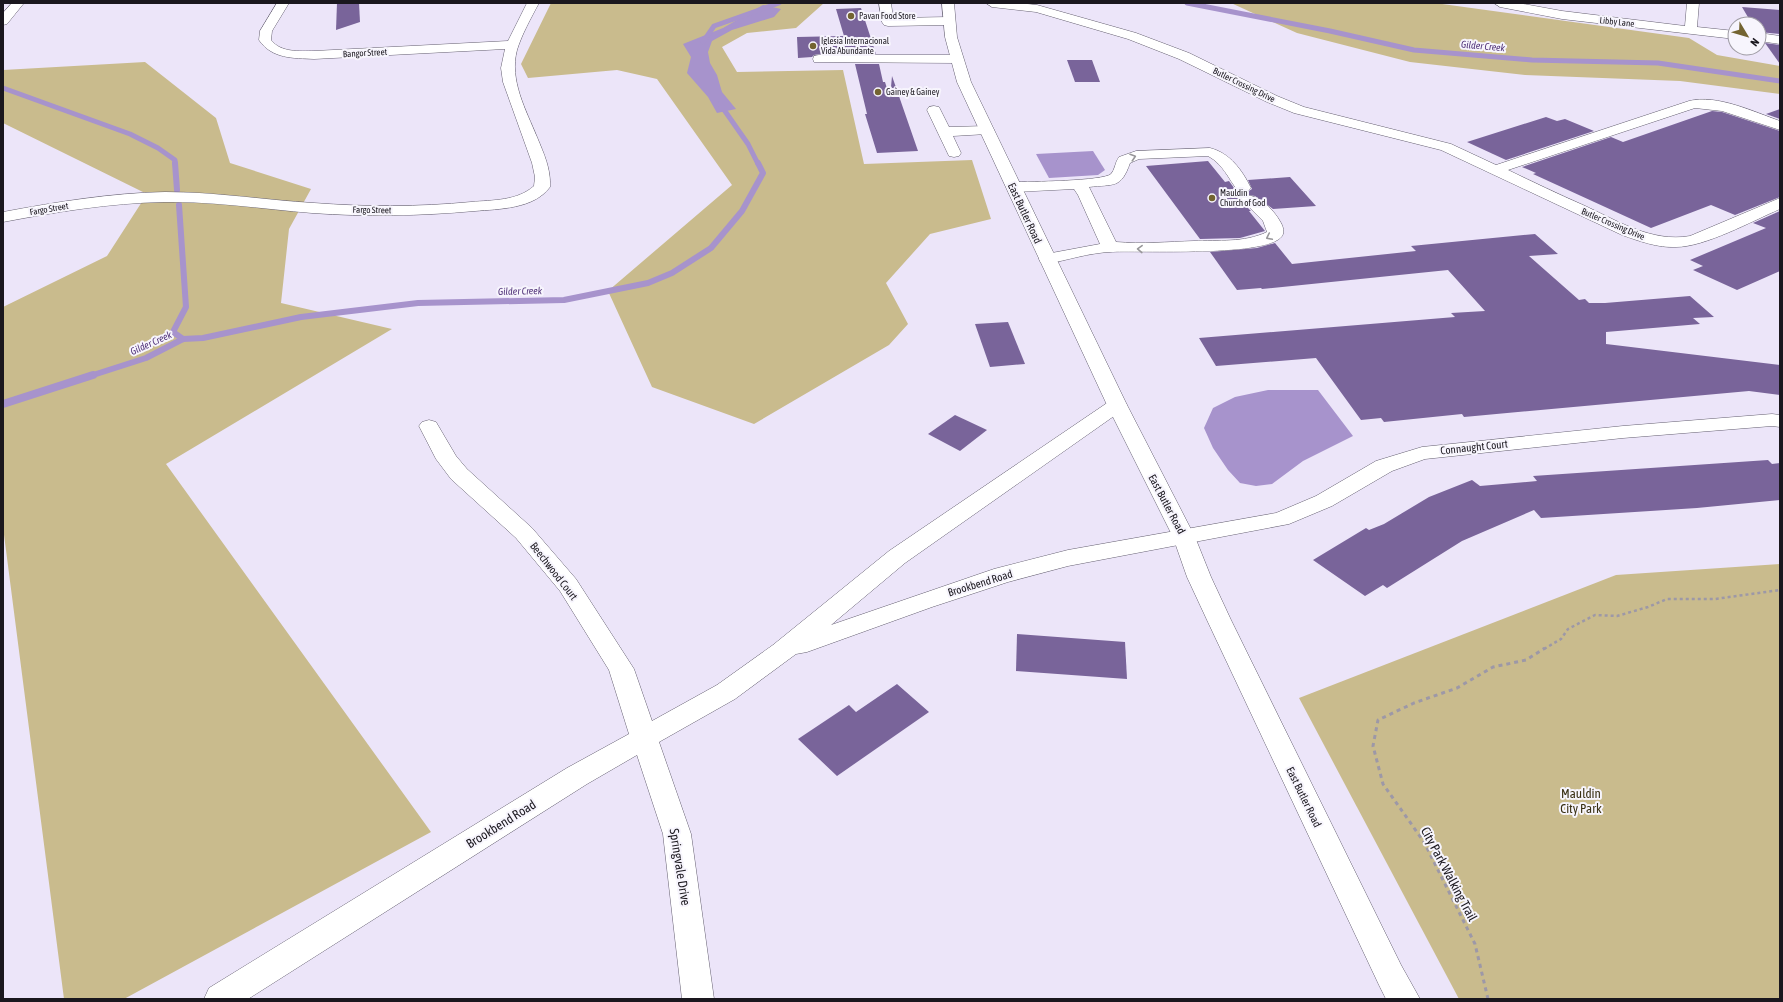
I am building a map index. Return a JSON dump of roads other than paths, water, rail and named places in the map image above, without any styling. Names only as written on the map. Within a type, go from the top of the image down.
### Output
[{"type":"street","points":[[3,21],[18,3]]},
{"type":"street","name":"Bangor Street","points":[[283,3],[266,31],[265,40],[272,48],[295,54],[336,54],[511,45]]},
{"type":"street","name":"Fargo Street","points":[[3,217],[100,202],[165,197],[221,199],[314,208],[376,210],[444,210],[495,204],[525,198],[532,195],[542,187],[543,176],[537,156],[516,106],[510,86],[508,68],[511,45],[533,3]]},
{"type":"street","points":[[885,3],[888,22],[949,21]]},
{"type":"street","name":"East Butler Road","points":[[948,3],[951,37],[964,82],[1156,486],[1184,537],[1199,577],[1219,620],[1390,975],[1404,999]]},
{"type":"street","name":"Butler Crossing Drive","points":[[992,3],[1037,9],[1132,36],[1184,56],[1272,99],[1299,110],[1446,147],[1628,232],[1651,240],[1666,243],[1682,243],[1694,240],[1780,203]]},
{"type":"street","name":"Libby Lane","points":[[1500,3],[1562,15],[1727,34]]},
{"type":"street","points":[[1691,30],[1693,3]]},
{"type":"street","points":[[920,9],[921,21]]},
{"type":"street","points":[[1767,38],[1780,40]]},
{"type":"street","points":[[818,59],[957,59]]},
{"type":"street","points":[[1495,170],[1694,104],[1725,107],[1780,126]]},
{"type":"street","points":[[934,110],[954,153]]},
{"type":"street","points":[[944,132],[987,130]]},
{"type":"street","points":[[1014,187],[1079,184],[1111,180],[1118,176],[1124,160],[1136,155],[1210,152],[1220,155],[1237,175],[1246,194],[1268,217],[1276,229],[1275,234],[1266,240],[1225,246],[1146,249],[1110,247],[1047,259]]},
{"type":"street","points":[[1079,184],[1110,247]]},
{"type":"street","name":"Brookbend Road","points":[[220,999],[577,776],[726,692],[782,652],[897,557],[1117,405]]},
{"type":"street","name":"Connaught Court","points":[[1184,537],[1280,519],[1324,502],[1384,466],[1422,453],[1623,432],[1772,420],[1780,421]]},
{"type":"street","name":"Beechwood Court","points":[[428,426],[447,459],[459,474],[524,533],[568,585],[621,669],[645,738]]},
{"type":"street","name":"Brookbend Road","points":[[782,652],[923,601],[1002,575],[1068,558],[1184,537]]},
{"type":"street","name":"Springvale Drive","points":[[645,738],[677,834],[698,999]]},
{"type":"waterway","name":"Gilder Creek","points":[[703,42],[714,26],[779,3]]},
{"type":"waterway","name":"Gilder Creek","points":[[1187,3],[1330,31],[1414,50],[1532,60],[1658,63],[1780,81]]},
{"type":"waterway","points":[[3,88],[130,134],[158,148],[175,160],[175,163]]},
{"type":"waterway","name":"Gilder Creek","points":[[720,104],[748,144],[758,164]]},
{"type":"waterway","points":[[175,163],[177,190]]},
{"type":"waterway","name":"Gilder Creek","points":[[183,339],[203,338],[301,317],[418,303],[564,300],[648,283],[672,273],[711,248],[742,211],[763,173],[758,163]]},
{"type":"waterway","points":[[179,205],[186,307],[173,332],[183,339]]},
{"type":"waterway","name":"Gilder Creek","points":[[90,376],[146,358],[183,339]]},
{"type":"waterway","name":"Gilder Creek","points":[[3,404],[93,375]]},
{"type":"place","name":"Pavan Food Store","points":[[851,16]]},
{"type":"place","name":"Iglesia Internacional Vida Abundante","points":[[813,46]]},
{"type":"place","name":"Gainey & Gainey","points":[[878,92]]},
{"type":"place","name":"Mauldin Church of God","points":[[1212,198]]},
{"type":"park label","name":"Mauldin City Park","points":[[1581,800]]}]
